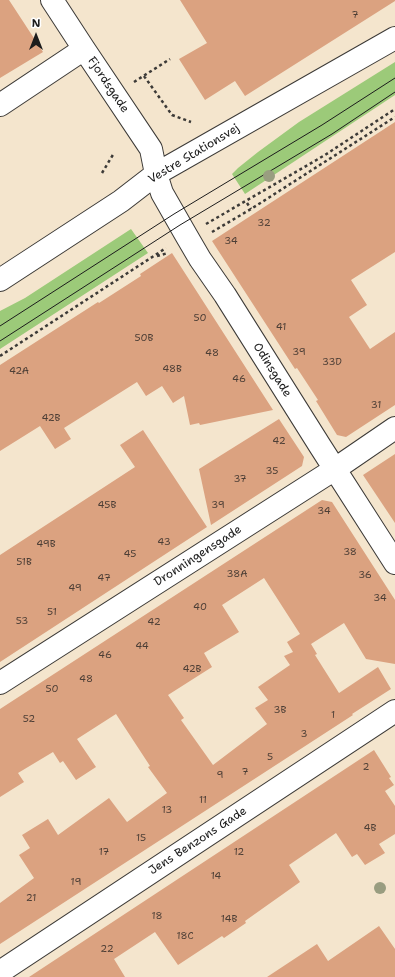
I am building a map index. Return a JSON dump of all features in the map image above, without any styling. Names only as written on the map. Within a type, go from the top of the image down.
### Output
[{"type":"street","name":"Fjordsgade","points":[[52,0],[151,149],[156,174]]},
{"type":"street","name":"Vestre Stationsvej","points":[[0,280],[121,201],[156,174],[395,38]]},
{"type":"street","points":[[0,104],[84,49]]},
{"type":"street","name":"Odinsgade","points":[[156,174],[162,193],[200,259],[225,295],[395,563]]},
{"type":"street","name":"Dronningensgade","points":[[0,683],[335,469],[395,428]]},
{"type":"street","name":"Jens Benzons Gade","points":[[0,972],[395,711]]},
{"type":"path","points":[[115,95],[170,59]]},
{"type":"path","points":[[144,76],[172,115],[191,122]]},
{"type":"path","points":[[209,234],[251,209],[395,116]]},
{"type":"path","points":[[102,173],[114,153]]},
{"type":"path","points":[[247,203],[251,209]]},
{"type":"green space","points":[[395,62],[395,95],[245,194],[232,174],[238,168],[299,122]]},
{"type":"green space","points":[[131,229],[148,253],[0,349],[0,311],[25,298]]},
{"type":"building","points":[[0,0],[9,0],[43,52],[0,78]]},
{"type":"building","points":[[180,0],[395,1],[245,96],[235,81],[205,100],[179,59],[207,43]]},
{"type":"building","points":[[395,122],[395,252],[351,280],[367,305],[349,317],[370,349],[395,332],[395,405],[346,437],[337,435],[316,401],[318,400],[297,368],[295,369],[212,241]]},
{"type":"building","points":[[172,253],[273,410],[200,425],[199,423],[190,425],[184,396],[173,403],[162,386],[146,396],[137,382],[64,428],[71,439],[55,449],[40,426],[0,451],[0,365],[141,276],[140,274]]},
{"type":"building","points":[[279,419],[304,457],[302,466],[211,525],[199,469]]},
{"type":"building","points":[[143,430],[207,527],[0,662],[0,555],[135,467],[120,445]]},
{"type":"building","points":[[395,454],[395,523],[363,475]]},
{"type":"building","points":[[322,500],[332,502],[395,600],[395,664],[366,659],[344,623],[311,644],[317,654],[315,655],[339,693],[378,667],[391,689],[0,944],[0,903],[34,878],[19,855],[30,848],[22,835],[48,819],[58,835],[109,798],[127,822],[167,793],[148,767],[150,766],[116,714],[77,739],[96,767],[76,780],[63,761],[60,763],[53,752],[18,773],[24,782],[0,797],[0,709]],"holes":[[[264,578],[300,634],[287,642],[293,652],[284,656],[290,665],[258,687],[268,700],[255,708],[267,724],[213,765],[181,720],[184,718],[168,695],[212,667],[204,653],[239,632],[222,605]]]},
{"type":"building","points":[[374,750],[391,777],[389,778],[394,785],[385,791],[395,806],[395,834],[379,844],[385,853],[365,865],[357,854],[352,857],[336,833],[289,865],[300,882],[245,921],[246,923],[224,938],[222,936],[178,965],[155,932],[114,959],[125,977],[29,977]]},
{"type":"building","points":[[379,926],[395,949],[395,977],[267,977],[317,944],[328,961]]},
{"type":"tram line","points":[[0,326],[174,214],[322,125],[395,78]]},
{"type":"tram line","points":[[0,341],[180,225],[332,134],[395,92]]}]
